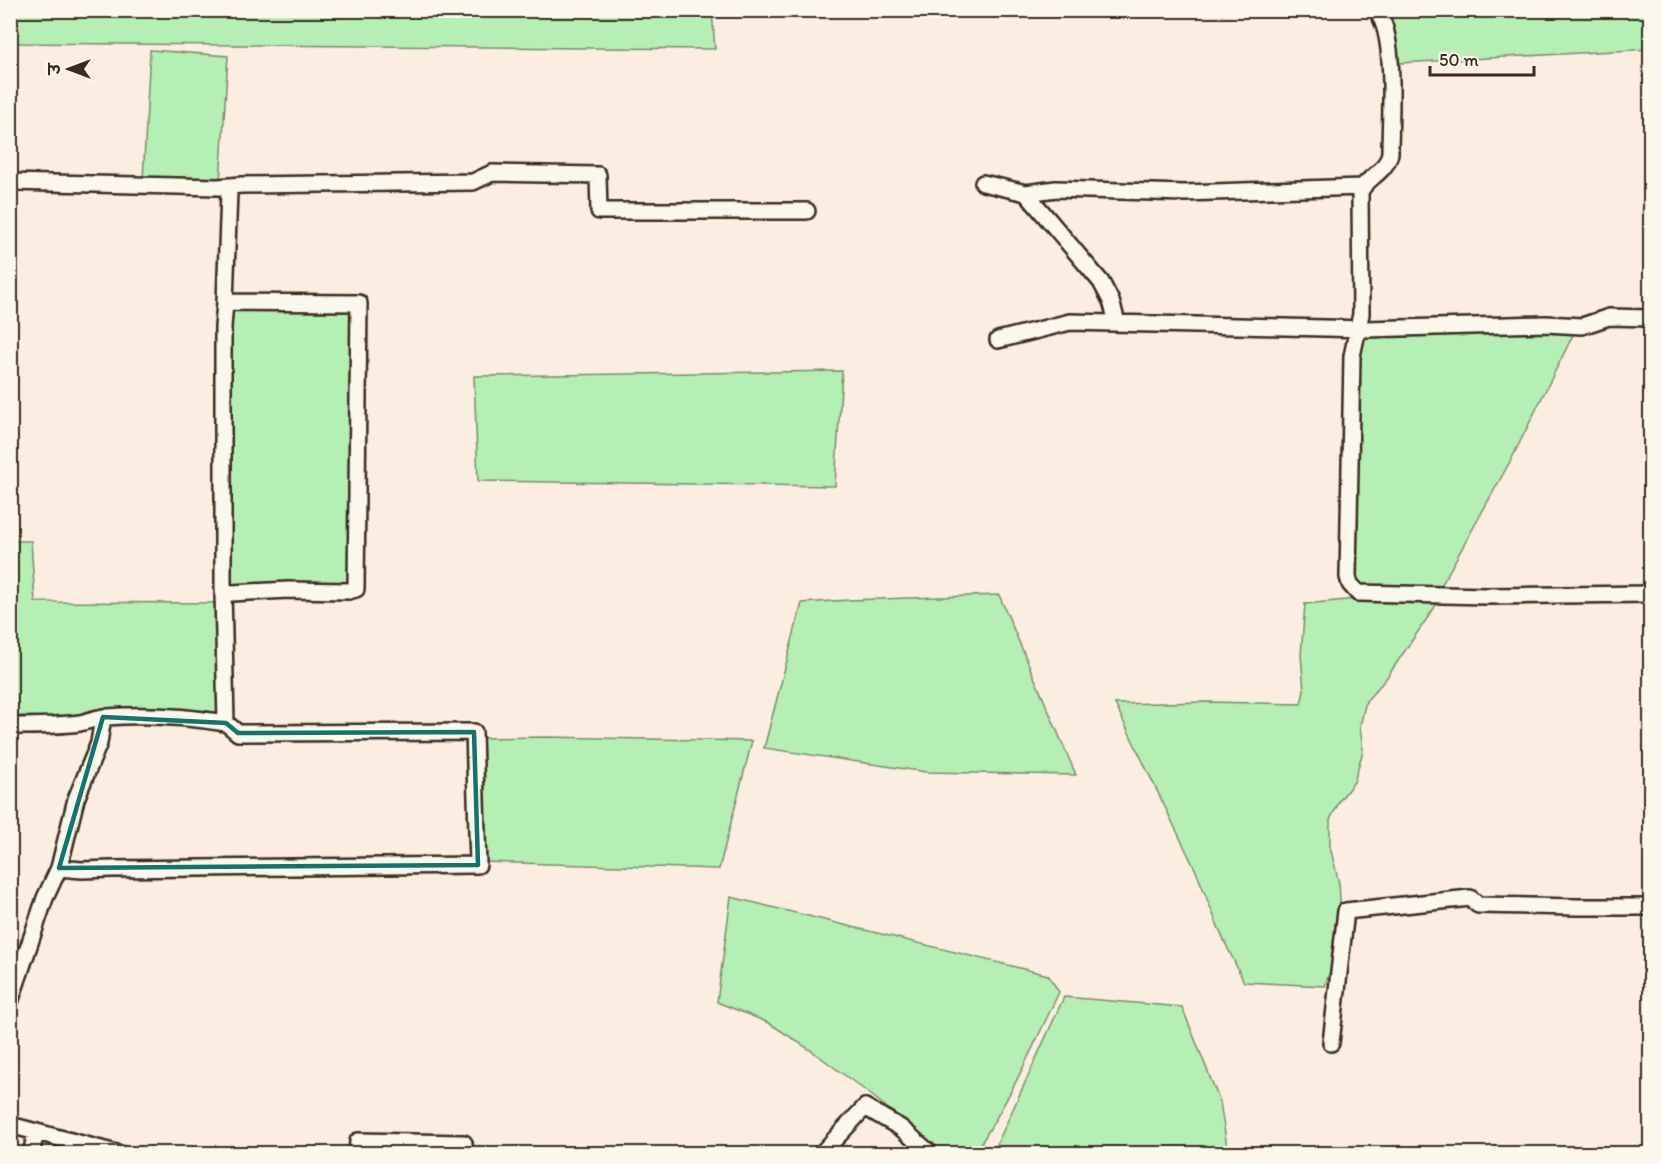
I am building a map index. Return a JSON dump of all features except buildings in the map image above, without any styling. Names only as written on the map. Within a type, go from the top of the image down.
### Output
[{"type":"street","points":[[1380,16],[1386,33],[1390,60],[1390,153],[1389,160],[1375,177],[1365,183],[1360,193],[1361,314],[1352,356],[1348,577],[1350,584],[1358,593],[1486,596],[1650,594]]},
{"type":"street","points":[[10,182],[227,186],[473,182],[492,173],[598,175],[599,211],[807,211]]},
{"type":"street","points":[[983,183],[1026,193],[1056,189],[1184,193],[1362,187]]},
{"type":"street","points":[[226,723],[223,592],[223,327],[229,192],[227,186]]},
{"type":"street","points":[[1026,193],[1101,282],[1111,301],[1117,322]]},
{"type":"street","points":[[223,592],[350,591],[356,589],[359,415],[359,303],[225,302]]},
{"type":"street","points":[[998,340],[1070,322],[1358,328],[1546,324],[1582,326],[1609,317],[1650,318]]},
{"type":"street","points":[[10,726],[73,723],[122,716],[226,723],[238,733],[474,732],[478,866],[82,870],[59,868]]},
{"type":"street","points":[[10,1002],[45,898],[59,868],[76,800],[99,744],[103,717]]},
{"type":"street","points":[[1331,1043],[1346,910],[1470,898],[1478,905],[1650,907]]},
{"type":"street","points":[[821,1154],[865,1107],[901,1128],[931,1154]]},
{"type":"street","points":[[10,1125],[120,1154]]},
{"type":"street","points":[[31,1154],[36,1132]]},
{"type":"street","points":[[357,1154],[358,1140],[464,1143],[465,1154]]},
{"type":"highlighted area","points":[[103,717],[226,723],[238,733],[474,732],[478,865],[59,868]]},
{"type":"green space","points":[[11,10],[712,11],[715,49],[11,43]]},
{"type":"green space","points":[[975,10],[1374,11],[977,17]]},
{"type":"green space","points":[[1384,11],[1650,11],[1650,49],[1400,63]]},
{"type":"green space","points":[[150,50],[228,56],[220,183],[143,180]]},
{"type":"green space","points":[[227,306],[355,306],[352,586],[226,586]]},
{"type":"green space","points":[[1360,333],[1574,333],[1512,458],[1441,586],[1361,588],[1355,577]]},
{"type":"green space","points":[[842,371],[835,486],[478,481],[474,376]]},
{"type":"green space","points":[[11,541],[31,541],[35,602],[217,603],[219,715],[94,712],[59,717],[11,716]]},
{"type":"green space","points":[[999,595],[1076,775],[926,772],[764,748],[802,603]]},
{"type":"green space","points":[[1367,598],[1439,601],[1385,680],[1366,701],[1360,726],[1363,751],[1354,782],[1340,800],[1330,820],[1330,847],[1339,883],[1341,915],[1337,950],[1325,986],[1244,982],[1221,934],[1196,871],[1115,704],[1208,702],[1301,704],[1304,691],[1301,655],[1305,604]]},
{"type":"green space","points":[[479,738],[752,741],[719,869],[481,862]]},
{"type":"green space","points":[[731,897],[1048,975],[1059,992],[1009,1095],[974,1154],[937,1153],[911,1127],[812,1051],[769,1023],[717,1002]]},
{"type":"green space","points":[[1064,997],[1182,1007],[1220,1102],[1228,1153],[993,1153]]}]
